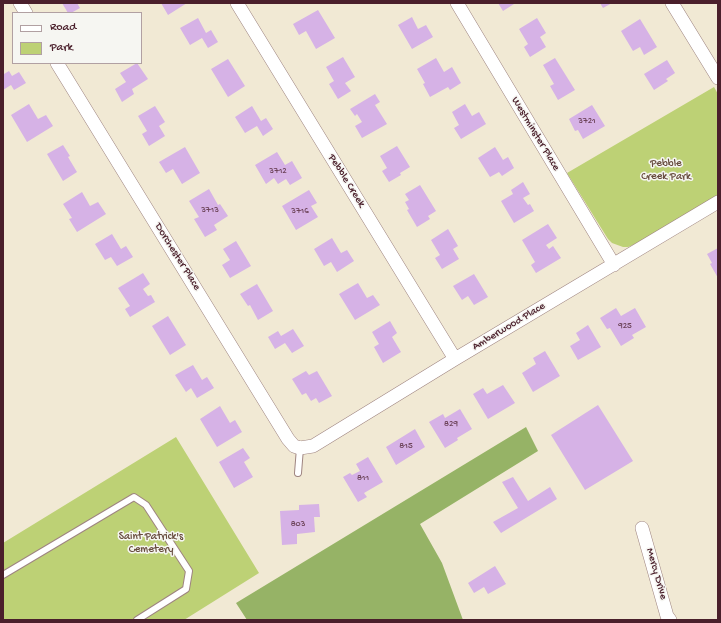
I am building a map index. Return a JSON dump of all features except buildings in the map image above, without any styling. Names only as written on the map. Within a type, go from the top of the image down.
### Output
[{"type":"street","points":[[20,3],[25,12]]},
{"type":"street","name":"Pebble Creek","points":[[236,3],[455,359]]},
{"type":"street","name":"Westminster Place","points":[[457,3],[614,265]]},
{"type":"street","points":[[672,3],[718,78]]},
{"type":"street","name":"Dorchester Place","points":[[58,64],[288,439],[294,446],[300,448]]},
{"type":"street","name":"Amberwood Place","points":[[300,448],[313,446],[455,359],[718,202]]},
{"type":"street","name":"Mercy Drive","points":[[642,528],[667,616],[670,620]]},
{"type":"lane","points":[[298,473],[300,448]]},
{"type":"lane","points":[[3,575],[134,497],[146,505],[189,571],[186,589],[137,620]]},
{"type":"green space","name":"Pebble Creek Park","points":[[714,87],[718,94],[718,197],[633,245],[623,247],[612,243],[608,239],[567,173]]},
{"type":"green space","points":[[526,427],[538,451],[420,524],[442,563],[463,620],[247,620],[236,603]]},
{"type":"green space","name":"Saint Patrick's Cemetery","points":[[176,437],[259,573],[184,620],[3,620],[3,543]]}]
